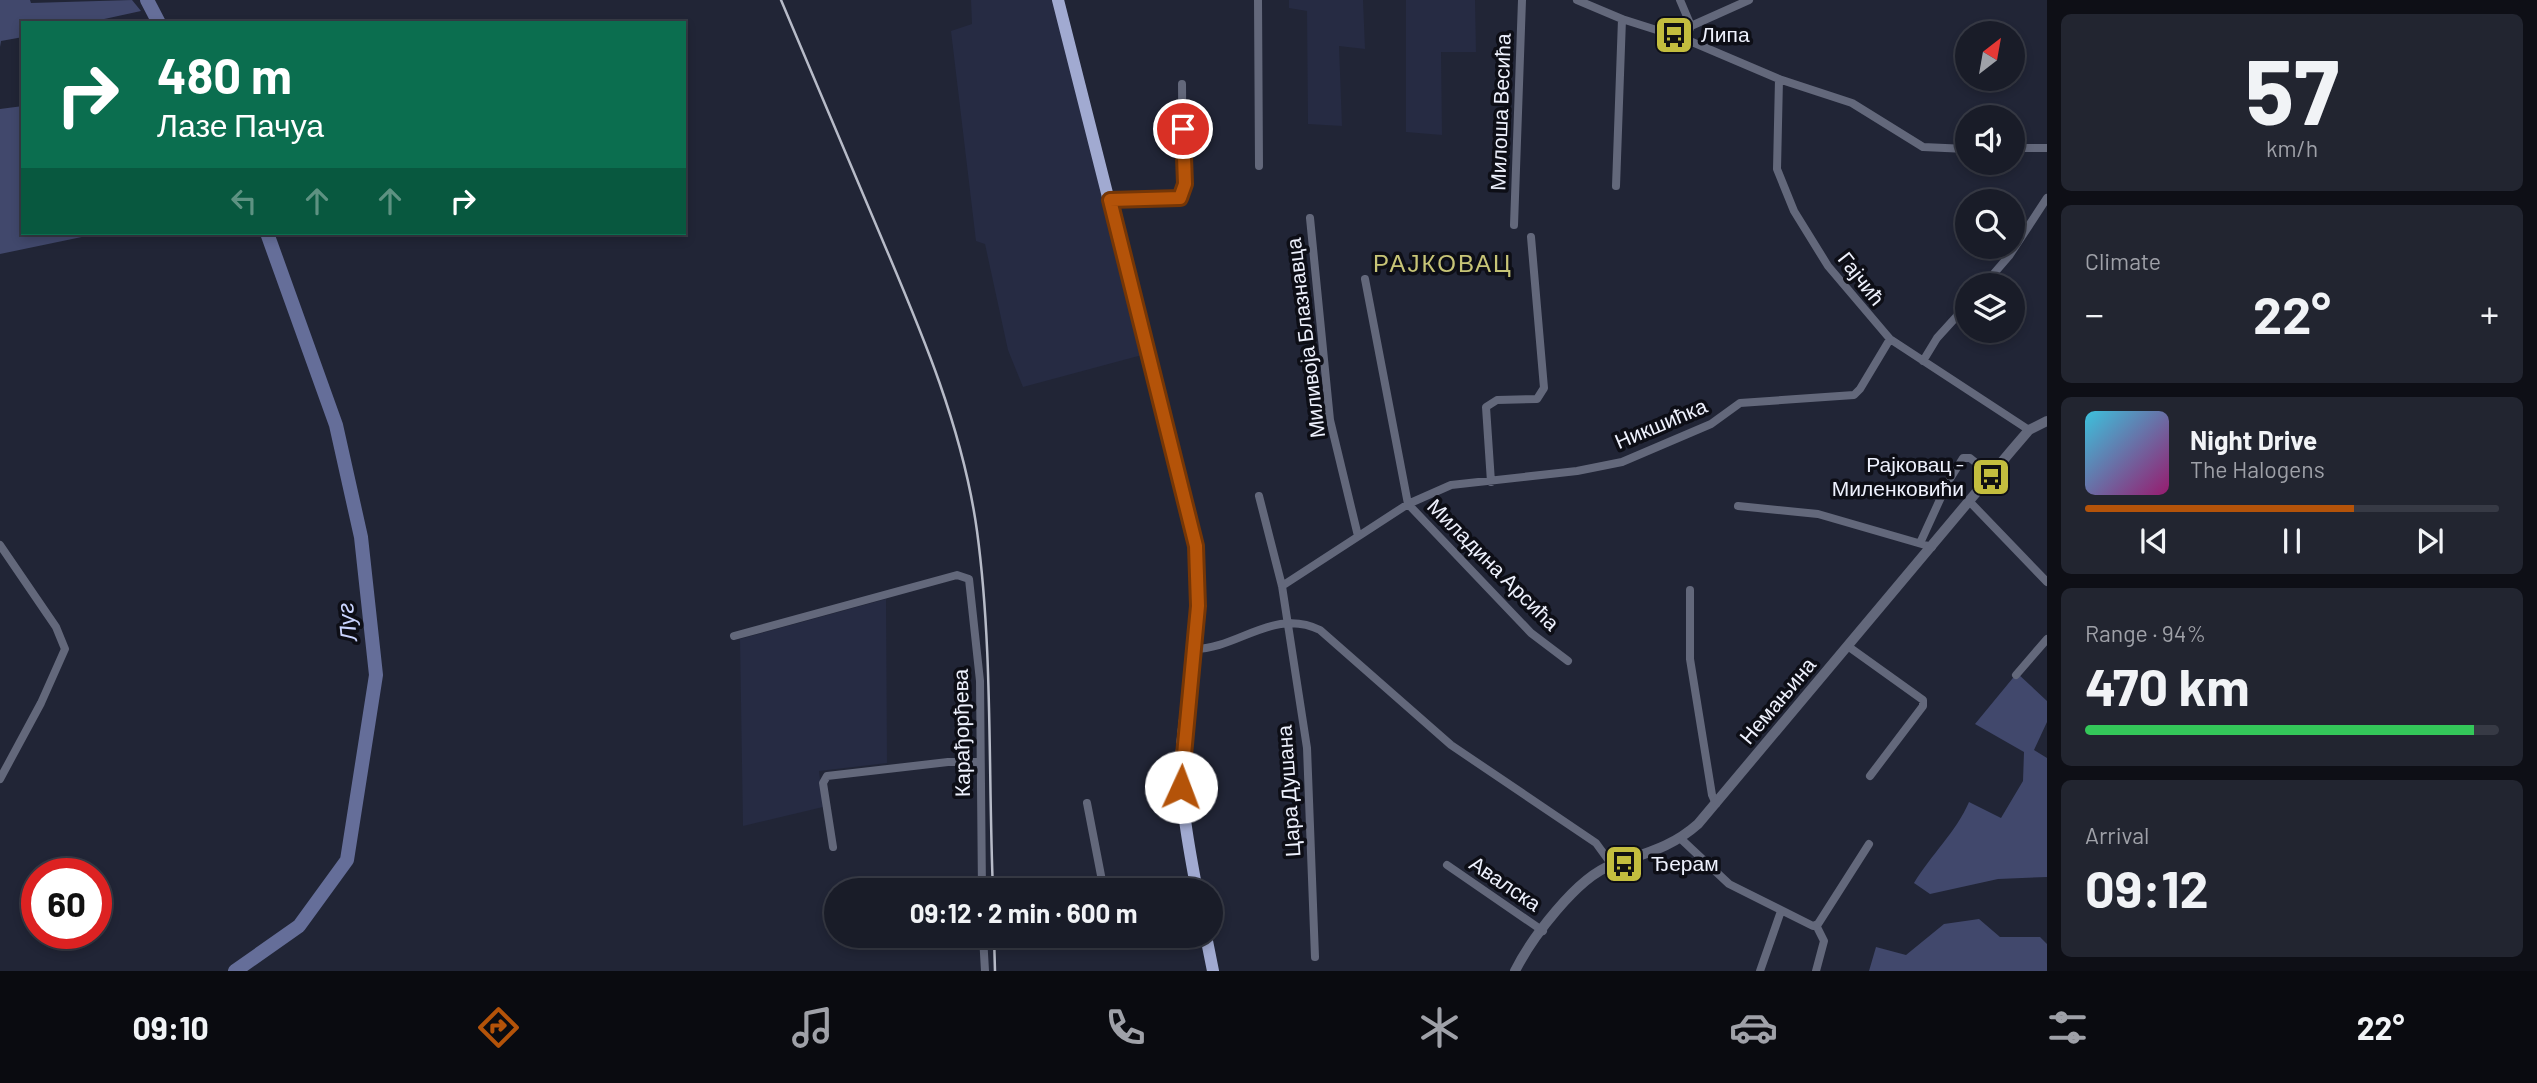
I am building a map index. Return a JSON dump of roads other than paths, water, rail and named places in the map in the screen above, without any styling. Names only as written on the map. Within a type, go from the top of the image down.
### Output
[{"type":"main road","points":[[1058,0],[1194,536],[1199,590],[1181,780],[1183,816],[1195,878]]},
{"type":"main road","points":[[1208,948],[1213,971]]},
{"type":"street","points":[[1258,0],[1259,166]]},
{"type":"street","name":"Милоша Весића","points":[[1514,225],[1522,0]]},
{"type":"street","points":[[1577,0],[1622,19],[1685,39],[1779,79],[1852,103],[1923,147],[1955,148]]},
{"type":"street","points":[[1680,0],[1691,26]]},
{"type":"street","points":[[1685,39],[1691,26],[1749,0]]},
{"type":"street","points":[[1616,186],[1622,19]]},
{"type":"street","name":"Гајчић","points":[[1779,79],[1776,157],[1782,186],[1828,266],[1890,339],[2029,430]]},
{"type":"street","points":[[1110,200],[1139,198],[1170,201],[1183,194],[1182,84]]},
{"type":"street","points":[[2025,148],[2047,148]]},
{"type":"street","points":[[1995,273],[2010,256],[2047,198]]},
{"type":"street","name":"Миливоја Блазнавца","points":[[1310,218],[1330,420],[1358,536]]},
{"type":"street","points":[[1282,586],[1408,504],[1451,485],[1491,482],[1486,407],[1492,401],[1537,400],[1544,388],[1531,237]]},
{"type":"street","name":"Миладина Арсића","points":[[1365,279],[1408,504],[1531,633],[1568,661]]},
{"type":"street","points":[[1923,361],[1937,338],[1955,318]]},
{"type":"street","name":"Никшићка","points":[[1491,482],[1577,471],[1641,455],[1716,422],[1740,403],[1854,395],[1890,339]]},
{"type":"street","name":"Немањина","points":[[1515,971],[1543,931],[1585,881],[1612,865],[1651,854],[1681,839],[1716,804],[2029,430],[2047,421]]},
{"type":"street","points":[[1922,541],[1963,458],[1970,458],[1991,475]]},
{"type":"street","name":"Цара Душана","points":[[1259,496],[1282,586],[1307,748],[1315,957]]},
{"type":"street","points":[[1970,502],[2047,582]]},
{"type":"street","points":[[1738,506],[1818,514],[1922,541],[1932,547]]},
{"type":"street","points":[[0,545],[56,628],[65,649],[41,703],[0,779]]},
{"type":"street","name":"Карађорђева","points":[[734,636],[957,575],[968,577],[971,582],[978,646],[982,878]]},
{"type":"street","points":[[1690,590],[1690,659],[1712,795],[1716,804]]},
{"type":"street","points":[[1194,649],[1287,623],[1306,624],[1330,637],[1451,745],[1596,843],[1612,865]]},
{"type":"street","points":[[2016,675],[2047,639]]},
{"type":"street","points":[[1849,647],[1923,700],[1923,706],[1870,776]]},
{"type":"street","points":[[832,847],[823,783],[827,776],[948,762],[979,762]]},
{"type":"street","points":[[1087,803],[1101,878]]},
{"type":"street","points":[[1681,839],[1721,878],[1811,926],[1816,925]]},
{"type":"street","points":[[1816,925],[1869,844]]},
{"type":"street","name":"Авалска","points":[[1447,865],[1543,931]]},
{"type":"street","points":[[1760,971],[1781,911]]},
{"type":"street","points":[[1816,925],[1824,941],[1816,971]]},
{"type":"street","points":[[984,948],[985,971]]},
{"type":"waterway","name":"Луг","points":[[147,0],[158,21]]},
{"type":"waterway","name":"Луг","points":[[235,971],[299,926],[347,860],[376,675],[361,537],[336,425],[268,235]]},
{"type":"railway","points":[[781,0],[912,310],[951,419],[971,493],[986,620],[993,878]]},
{"type":"railway","points":[[994,948],[995,971]]},
{"type":"place","name":"Липа","points":[[1674,35]]},
{"type":"place","name":"Рајковац - Миленковићи","points":[[1991,477]]},
{"type":"place","name":"Ђерам","points":[[1624,864]]},
{"type":"district","name":"РАЈКОВАЦ","points":[[1443,264]]}]
